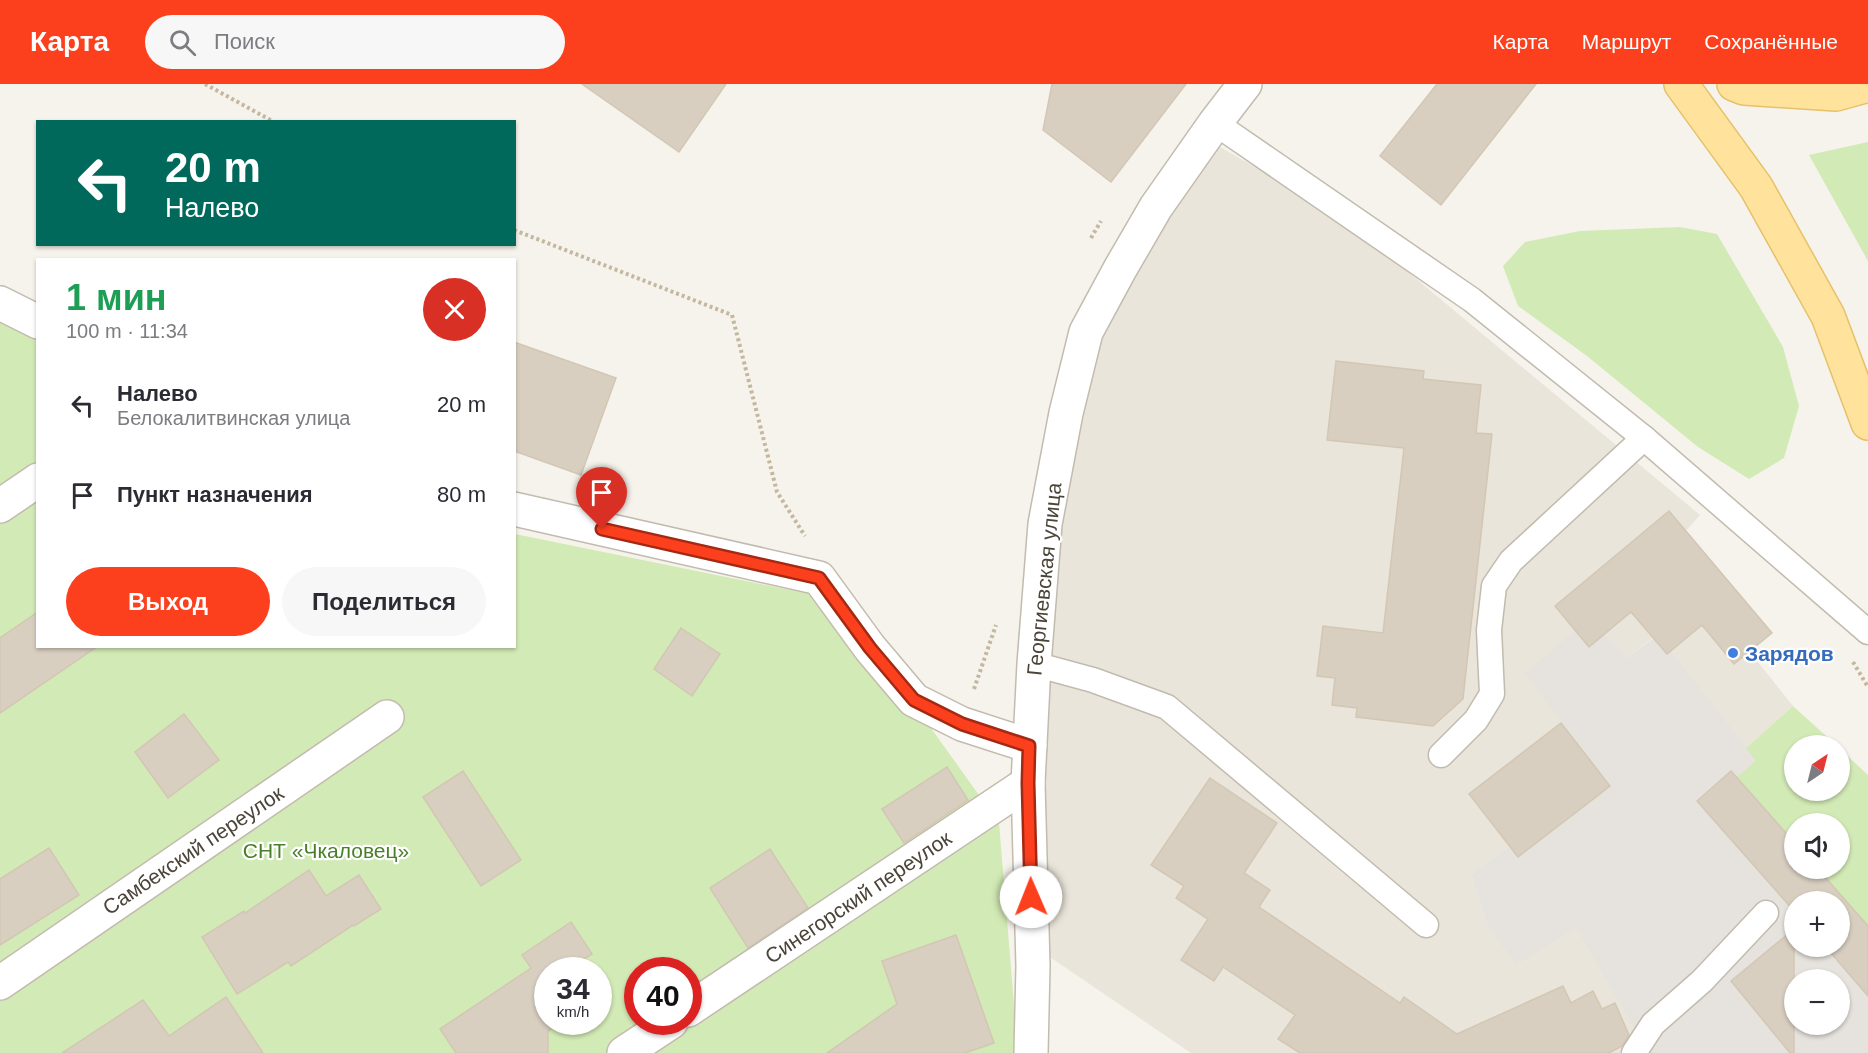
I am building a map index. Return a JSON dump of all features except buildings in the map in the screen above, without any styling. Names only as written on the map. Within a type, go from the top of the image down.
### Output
[{"type":"main road","points":[[1681,84],[1756,187],[1828,316],[1868,423]]},
{"type":"main road","points":[[1734,84],[1744,88],[1836,94],[1868,85]]},
{"type":"street","name":"Георгиевская улица","points":[[1031,1053],[1033,966],[1029,746],[1045,524],[1066,413],[1086,332],[1156,207],[1245,84]]},
{"type":"street","points":[[0,303],[36,321]]},
{"type":"street","points":[[0,506],[36,481]]},
{"type":"street","points":[[516,509],[819,578],[870,648],[914,700],[962,724],[1029,746]]},
{"type":"street","name":"Самбекский переулок","points":[[0,983],[387,717]]},
{"type":"street","name":"Синегорский переулок","points":[[702,1001],[1028,783]]},
{"type":"street","points":[[624,1053],[651,1035]]},
{"type":"lane","points":[[1215,123],[1473,300],[1644,438],[1868,632]]},
{"type":"lane","points":[[1441,755],[1476,720],[1492,694],[1489,630],[1494,586],[1511,561],[1644,438]]},
{"type":"lane","points":[[1034,664],[1093,680],[1167,707],[1426,925]]},
{"type":"lane","points":[[1634,1053],[1653,1024],[1702,981],[1766,913]]},
{"type":"path","points":[[206,84],[269,120]]},
{"type":"path","points":[[516,231],[732,315],[777,492],[808,540]]},
{"type":"shaded area","points":[[1189,129],[1343,218],[1700,515],[1669,550],[1793,706],[1746,748],[1657,635],[1626,658],[1565,727],[1569,804],[1471,874],[1486,923],[1516,964],[1576,927],[1648,1053],[1191,1053],[1041,951],[1022,689],[1086,301]]},
{"type":"shaded area","points":[[1589,619],[1626,658],[1658,635],[1757,761],[1784,864],[1784,879],[1788,879],[1791,891],[1784,891],[1784,957],[1850,957],[1850,943],[1868,937],[1868,1053],[1648,1053],[1576,928],[1516,965],[1486,923],[1471,874],[1569,804],[1536,749],[1565,727],[1525,673]]},
{"type":"green space","points":[[1868,142],[1868,261],[1809,155]]},
{"type":"green space","points":[[1680,227],[1717,234],[1783,347],[1799,406],[1784,458],[1749,479],[1698,447],[1587,356],[1518,306],[1503,266],[1525,242],[1580,231]]},
{"type":"green space","name":"СНТ «Чкаловец»","points":[[0,313],[36,333],[36,648],[516,648],[516,534],[839,600],[999,823],[1018,1053],[0,1053]]},
{"type":"green space","points":[[1793,706],[1825,735],[1784,735],[1784,801],[1850,801],[1850,758],[1868,775],[1868,937],[1850,916],[1850,891],[1829,891],[1819,879],[1850,879],[1850,813],[1784,813],[1784,836],[1736,778],[1756,761],[1746,748]]},
{"type":"place","name":"Зарядов","points":[[1733,653]]},
{"type":"route","points":[[602,529],[819,578],[870,648],[914,700],[962,724],[1029,746],[1031,897]]}]
